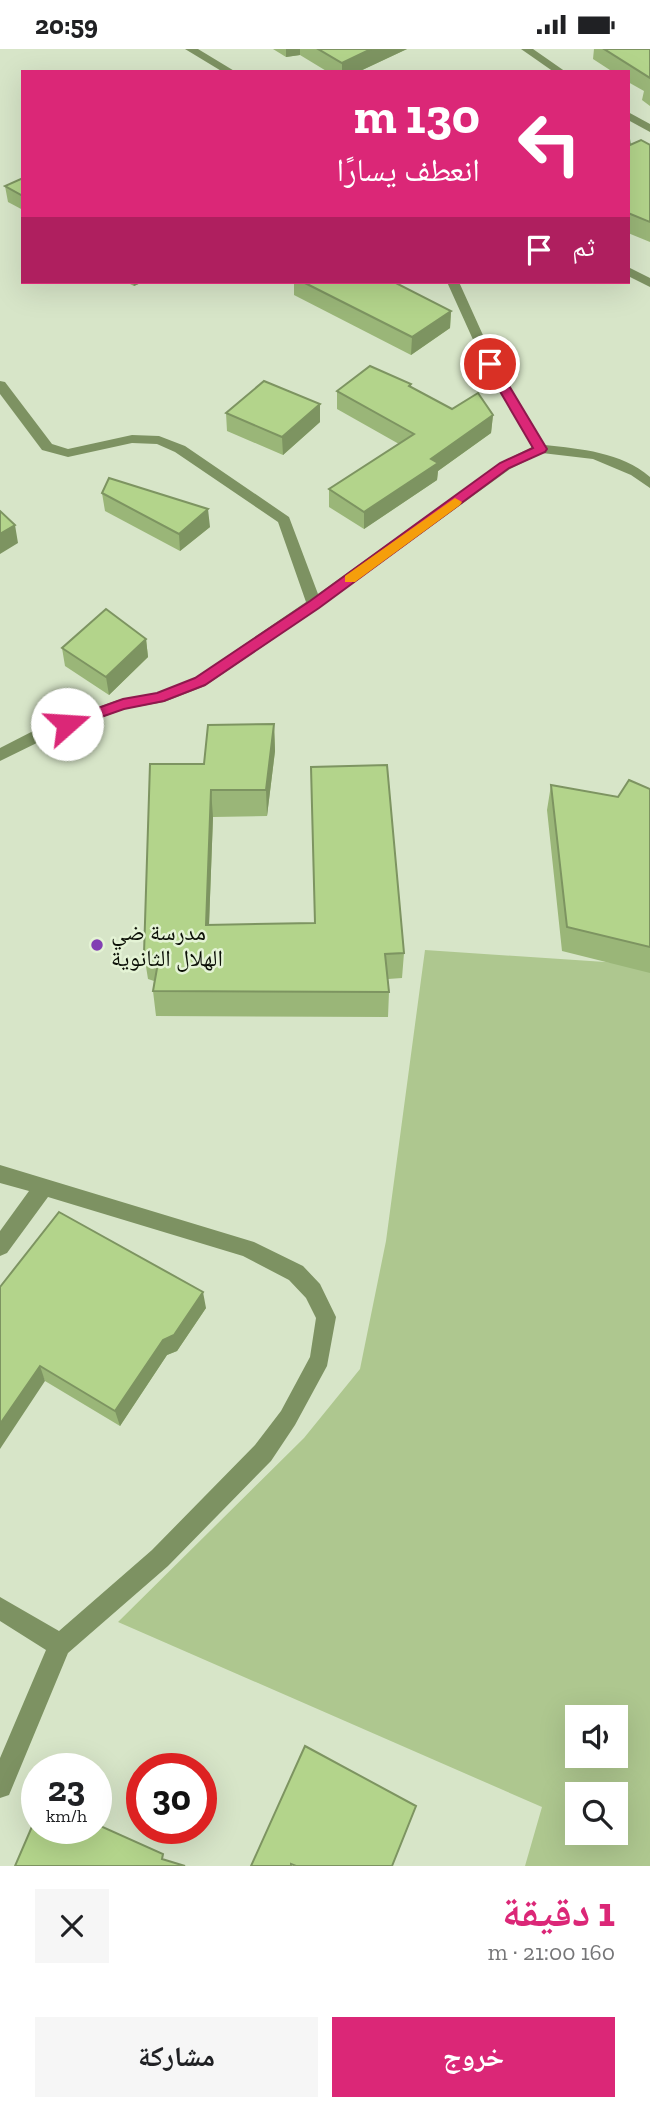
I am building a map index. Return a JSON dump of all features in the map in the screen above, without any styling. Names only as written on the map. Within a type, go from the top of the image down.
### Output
[{"type":"street","points":[[190,49],[227,70]]},
{"type":"street","points":[[526,49],[558,70]]},
{"type":"street","points":[[630,116],[650,129]]},
{"type":"street","points":[[630,272],[650,283]]},
{"type":"street","points":[[454,284],[490,364],[540,449]]},
{"type":"street","points":[[0,385],[47,447],[68,453],[132,439],[159,440],[180,449],[284,520],[314,604]]},
{"type":"street","points":[[0,755],[45,732],[123,704],[159,698],[200,682],[314,604],[505,465],[540,449],[595,455],[636,472],[650,484]]},
{"type":"street","points":[[0,1174],[247,1248],[296,1273],[313,1291],[326,1317],[320,1359],[288,1418],[263,1453],[160,1558],[60,1645],[0,1786]]},
{"type":"street","points":[[0,1247],[43,1188]]},
{"type":"street","points":[[0,1608],[60,1645]]},
{"type":"green space","points":[[425,950],[650,965],[650,1866],[525,1866],[542,1807],[118,1622],[304,1438],[360,1369],[386,1241]]},
{"type":"building","points":[[318,49],[371,49],[342,63]]},
{"type":"building","points":[[604,49],[650,49],[650,78]]},
{"type":"building","points":[[641,140],[650,145],[650,222],[630,214],[630,145]]},
{"type":"building","points":[[21,179],[21,195],[5,186]]},
{"type":"building","points":[[307,284],[398,284],[451,311],[412,337]]},
{"type":"building","points":[[370,366],[411,384],[409,386],[452,409],[478,393],[493,415],[431,459],[438,463],[364,512],[329,489],[414,434],[337,391]]},
{"type":"building","points":[[264,381],[320,404],[282,437],[226,413]]},
{"type":"building","points":[[109,478],[208,509],[179,534],[102,493]]},
{"type":"building","points":[[0,511],[15,525],[0,534]]},
{"type":"building","points":[[106,609],[146,639],[106,677],[62,648]]},
{"type":"building","points":[[274,724],[266,790],[211,790],[206,925],[315,923],[311,767],[387,765],[404,953],[385,954],[389,992],[153,991],[159,957],[144,954],[150,764],[204,764],[208,725]]},
{"type":"building","points":[[629,780],[650,789],[650,947],[567,927],[551,785],[618,797]]},
{"type":"building","points":[[59,1212],[203,1292],[174,1335],[163,1340],[115,1411],[40,1366],[0,1424],[0,1287]]},
{"type":"building","points":[[305,1746],[416,1806],[392,1866],[251,1866]]},
{"type":"building","points":[[112,1831],[126,1837],[126,1844],[141,1844],[163,1854],[162,1859],[185,1866],[15,1866],[24,1844],[112,1844]]},
{"type":"slow traffic","points":[[350,579],[455,502]]},
{"type":"place","name":"مدرسة ضي الهلال الثانوية","points":[[97,945]]},
{"type":"route","points":[[67,724],[123,704],[159,698],[200,682],[389,551],[505,465],[540,449],[490,364]]}]
